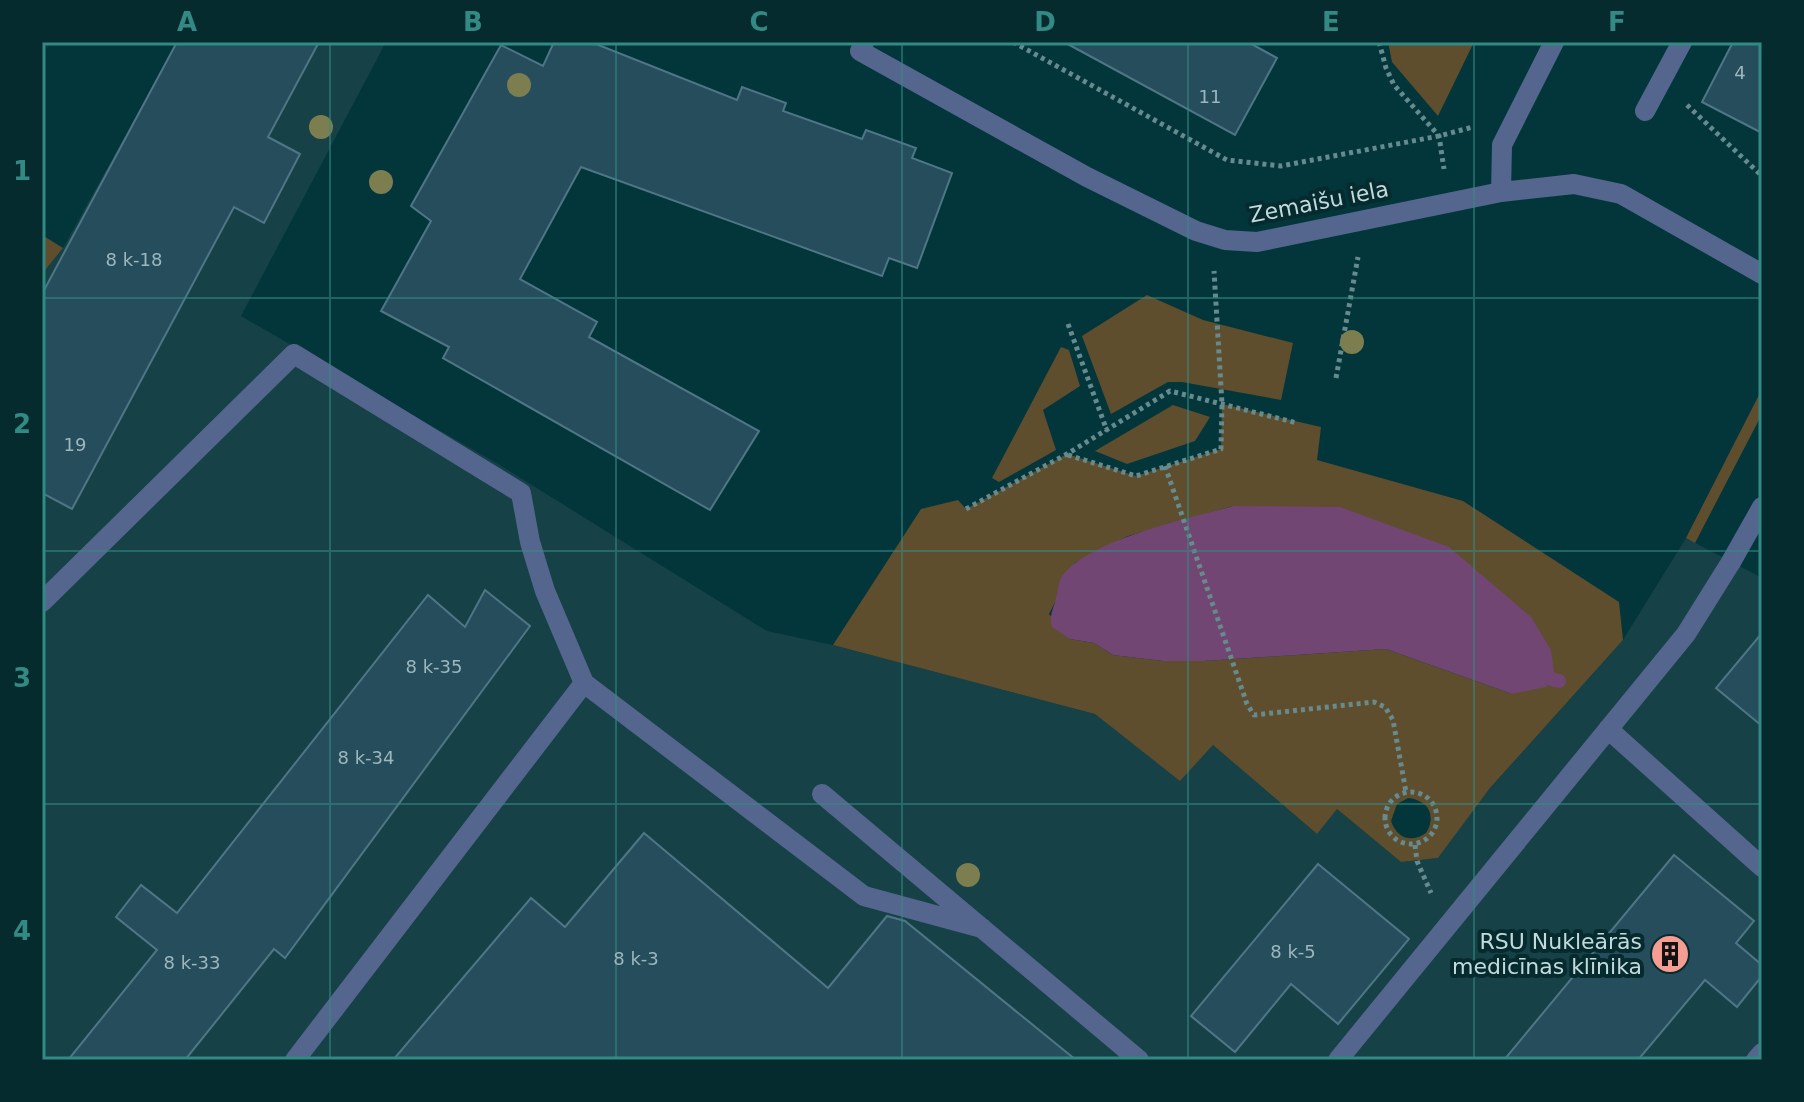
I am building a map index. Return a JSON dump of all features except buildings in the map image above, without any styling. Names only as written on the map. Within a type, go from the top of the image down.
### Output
[{"type":"street","points":[[1501,192],[1502,145],[1554,42]]},
{"type":"street","points":[[1645,111],[1682,42]]},
{"type":"street","name":"Zemaišu iela","points":[[862,46],[1087,177],[1196,231],[1225,240],[1257,242],[1501,192],[1574,184],[1621,194],[1762,274]]},
{"type":"street","points":[[42,602],[294,354],[521,493],[530,542],[545,591],[584,683],[864,896],[982,928]]},
{"type":"street","points":[[1338,1060],[1686,634],[1762,507]]},
{"type":"street","points":[[295,1060],[584,683]]},
{"type":"street","points":[[1608,729],[1762,867]]},
{"type":"street","points":[[822,794],[1139,1060]]},
{"type":"street","points":[[1756,1060],[1762,1053]]},
{"type":"path","points":[[1013,42],[1227,160],[1281,166],[1439,136]]},
{"type":"path","points":[[1379,42],[1394,85],[1439,136],[1449,202]]},
{"type":"path","points":[[1662,81],[1762,176]]},
{"type":"path","points":[[1336,378],[1360,248]]},
{"type":"path","points":[[1067,454],[1136,476],[1221,449],[1222,404],[1214,263]]},
{"type":"path","points":[[1068,324],[1107,431]]},
{"type":"path","points":[[966,509],[1107,431],[1170,391],[1297,423]]},
{"type":"path","points":[[1165,466],[1247,704],[1254,715],[1374,702],[1385,707],[1393,720],[1406,792]]},
{"type":"path","points":[[1406,792],[1422,793],[1431,800],[1437,811],[1438,823],[1433,834],[1415,845],[1401,843],[1391,836],[1385,825],[1389,802],[1406,792]]},
{"type":"path","points":[[1415,845],[1417,861],[1447,926]]},
{"type":"shaded area","points":[[177,42],[386,42],[241,316],[498,464],[767,631],[833,645],[1095,714],[1180,780],[1213,745],[1316,833],[1337,809],[1401,862],[1438,858],[1490,788],[1623,640],[1686,538],[1762,578],[1762,1060],[42,1060],[42,274],[63,248]]},
{"type":"shaded area","points":[[1388,42],[1474,42],[1438,116],[1392,62]]},
{"type":"shaded area","points":[[42,235],[63,248],[42,274]]},
{"type":"shaded area","points":[[1147,295],[1203,320],[1293,343],[1281,400],[1168,382],[1111,414],[1082,336]]},
{"type":"shaded area","points":[[1061,347],[1069,350],[1080,386],[1043,410],[1056,450],[999,482],[992,478]]},
{"type":"shaded area","points":[[1762,389],[1762,414],[1695,543],[1686,538]]},
{"type":"shaded area","points":[[1222,404],[1321,427],[1317,460],[1463,501],[1619,602],[1623,640],[1490,788],[1438,858],[1401,862],[1337,809],[1317,834],[1213,745],[1180,781],[1095,714],[833,645],[921,509],[958,500],[966,509],[1067,454],[1136,476],[1221,449]],"holes":[[[1233,506],[1512,694],[1386,649],[1204,661],[1163,661],[1113,655],[1094,643],[1070,639],[1049,614],[1075,563],[1128,536]],[[1408,798],[1425,805],[1431,820],[1426,833],[1415,838],[1401,835],[1391,821],[1397,804]]]},
{"type":"shaded area","points":[[1173,405],[1210,417],[1195,441],[1127,464],[1095,451]]},
{"type":"shaded area","points":[[1233,506],[1340,507],[1449,547],[1531,617],[1551,650],[1554,672],[1546,687],[1512,694],[1386,649],[1204,661],[1163,661],[1113,655],[1094,643],[1070,639],[1052,627],[1051,616],[1060,580],[1072,566],[1090,554],[1139,533]]},
{"type":"waterway","points":[[1551,679],[1559,681]]},
{"type":"place","name":"RSU Nukleārās medicīnas klīnika","points":[[1670,954]]}]
